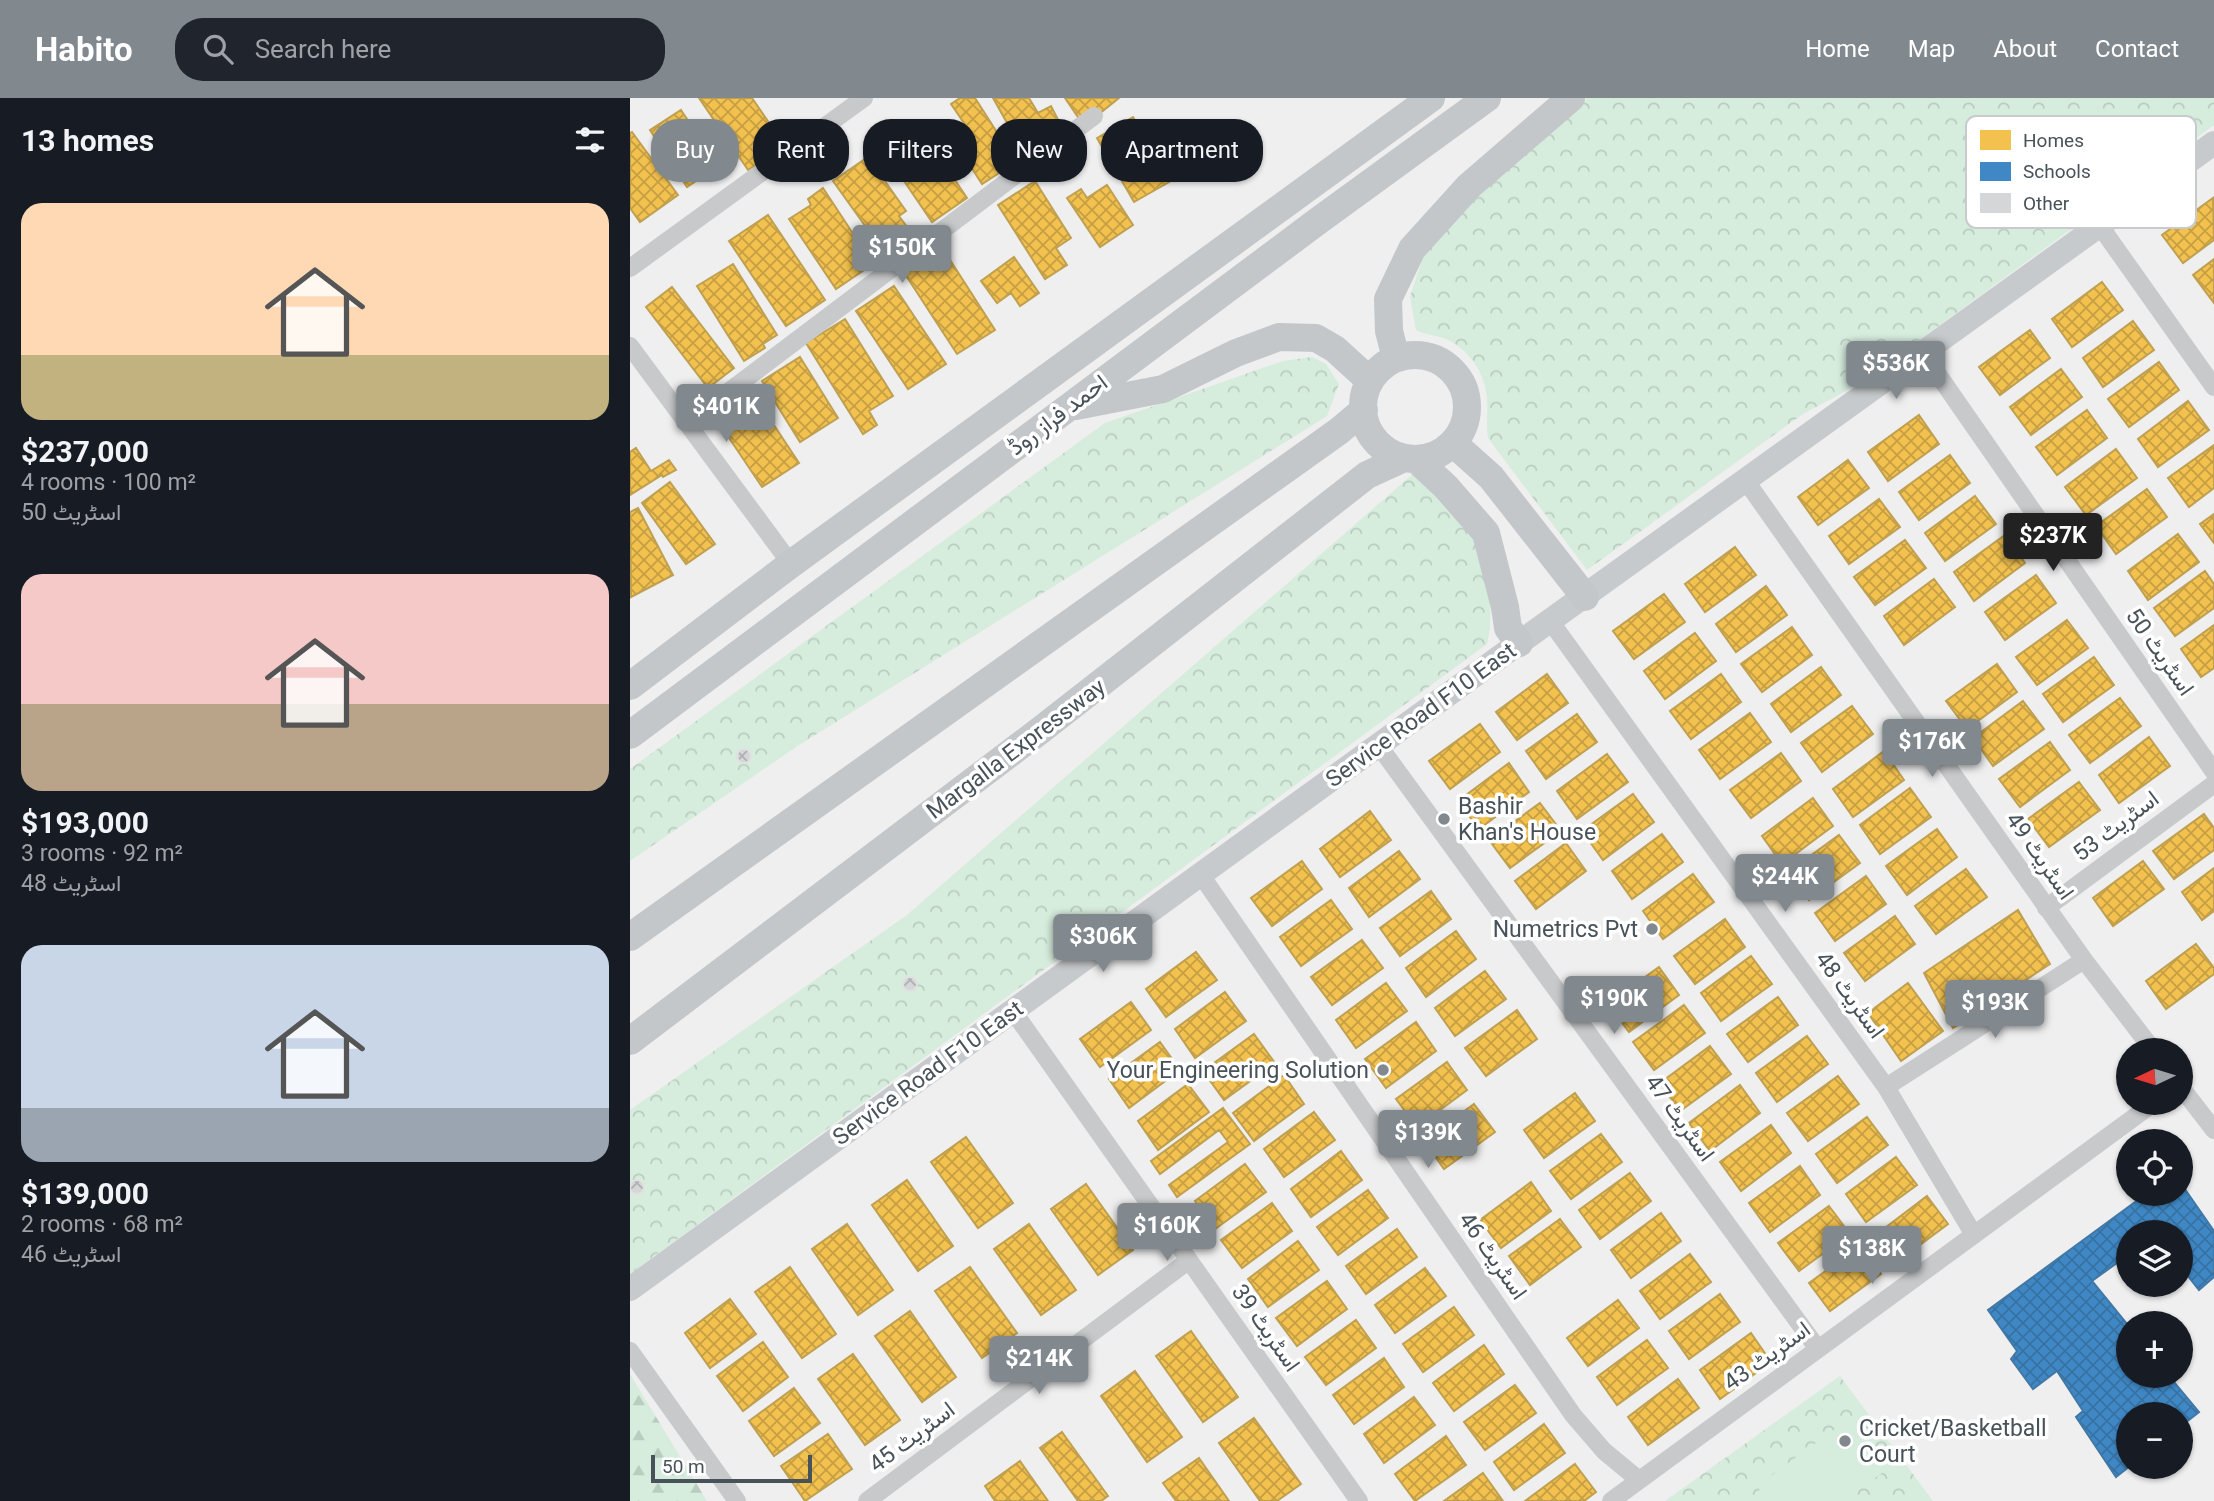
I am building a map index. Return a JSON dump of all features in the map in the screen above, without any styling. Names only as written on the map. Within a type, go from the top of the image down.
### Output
[{"type":"main road","name":"احمد فراز روڈ","points":[[630,686],[790,564],[1431,98]]},
{"type":"main road","name":"احمد فراز روڈ","points":[[630,735],[1487,98]]},
{"type":"main road","points":[[1396,358],[1389,331],[1388,299],[1412,249],[1469,186],[1572,98]]},
{"type":"main road","points":[[1297,195],[1294,207],[1296,217],[1304,222],[1318,221]]},
{"type":"main road","points":[[1069,407],[1163,389],[1236,353],[1279,337],[1316,338],[1335,349],[1370,381]]},
{"type":"main road","points":[[1409,459],[1430,458],[1454,444],[1467,419],[1466,392],[1452,368],[1428,355],[1400,355],[1377,370],[1363,394],[1364,422],[1378,446],[1409,459],[1446,487],[1486,533],[1506,607],[1508,628],[1519,643]]},
{"type":"main road","points":[[630,937],[1339,431],[1364,410]]},
{"type":"main road","points":[[1454,444],[1491,477],[1585,597]]},
{"type":"main road","name":"Margalla Expressway","points":[[630,1041],[1042,729],[1367,475],[1409,459]]},
{"type":"street","points":[[630,268],[864,98]]},
{"type":"street","points":[[687,423],[1094,116]]},
{"type":"street","name":"Service Road F10 East","points":[[2196,156],[2214,143]]},
{"type":"street","name":"Service Road F10 East","points":[[630,1289],[1519,643],[2097,228]]},
{"type":"street","points":[[2101,228],[2214,387]]},
{"type":"street","points":[[630,346],[790,564]]},
{"type":"street","name":"اسٹریٹ 50","points":[[1923,353],[2214,772]]},
{"type":"street","name":"اسٹریٹ 49","points":[[1746,481],[2046,908],[2144,1038]]},
{"type":"street","name":"اسٹریٹ 48","points":[[1550,622],[1886,1087],[1974,1235]]},
{"type":"street","name":"اسٹریٹ 47","points":[[1379,746],[1818,1349]]},
{"type":"street","name":"اسٹریٹ 53","points":[[2046,908],[2214,784]]},
{"type":"street","name":"اسٹریٹ 46","points":[[1201,875],[1573,1415],[1604,1451],[1639,1480]]},
{"type":"street","points":[[1886,1087],[2084,960]]},
{"type":"street","name":"اسٹریٹ 39","points":[[1013,1011],[1351,1498]]},
{"type":"street","points":[[2193,1103],[2214,1130]]},
{"type":"street","name":"اسٹریٹ 43","points":[[1611,1501],[2137,1115]]},
{"type":"street","name":"اسٹریٹ 45","points":[[867,1501],[1188,1261]]},
{"type":"street","points":[[630,1351],[737,1501]]},
{"type":"green space","points":[[1587,98],[2214,98],[2214,125],[2196,138],[2196,116],[1966,116],[1966,228],[2073,228],[1859,384],[1803,414],[1587,570],[1488,438],[1486,391],[1477,366],[1452,342],[1416,330],[1410,297],[1424,253],[1472,197]]},
{"type":"green space","points":[[1312,357],[1326,364],[1339,384],[1327,416],[796,747],[630,861],[630,769],[1105,423],[1283,361]]},
{"type":"green space","points":[[1414,473],[1474,534],[1491,583],[1487,644],[630,1274],[630,1110],[907,915]]},
{"type":"green space","points":[[630,1374],[707,1501],[630,1501]]},
{"type":"green space","points":[[1840,1376],[1933,1501],[1665,1501]]},
{"type":"green space","name":"Cricket/Basketball Court","points":[[1853,1416],[1890,1467],[1844,1501],[1767,1501],[1757,1486]]},
{"type":"building: Homes","points":[[699,98],[752,98],[766,119],[753,119],[753,167],[748,170],[739,157],[739,119],[713,119]]},
{"type":"building: Homes","points":[[960,98],[975,98],[991,123],[991,178],[982,184],[977,176],[977,119],[961,119],[951,104]]},
{"type":"building: Homes","points":[[993,98],[1029,98],[1038,113],[1051,106],[1058,119],[1005,119]]},
{"type":"building: Homes","points":[[1065,98],[1119,98],[1087,124],[1087,119],[1079,119]]},
{"type":"building: Homes","points":[[681,110],[687,119],[667,119]]},
{"type":"building: Homes","points":[[632,132],[651,158],[651,182],[669,182],[678,195],[640,222],[630,208]]},
{"type":"building: Homes","points":[[863,160],[863,182],[886,182],[906,211],[899,216],[913,235],[886,255],[834,182],[849,182],[849,170]]},
{"type":"building: Homes","points":[[905,182],[956,182],[967,198],[932,222]]},
{"type":"building: Homes","points":[[1036,182],[1071,238],[1056,248],[1067,265],[1045,279],[998,205]]},
{"type":"building: Homes","points":[[1122,182],[1169,182],[1134,202]]},
{"type":"building: Homes","points":[[1107,185],[1133,225],[1100,247],[1067,198],[1081,189],[1087,198]]},
{"type":"building: Homes","points":[[823,188],[873,264],[836,289],[789,219],[811,205],[808,199]]},
{"type":"building: Homes","points":[[2213,198],[2214,240],[2183,263],[2162,235],[2172,228],[2196,228],[2196,210]]},
{"type":"building: Homes","points":[[768,215],[825,300],[786,326],[729,241]]},
{"type":"building: Homes","points":[[943,249],[995,330],[957,354],[905,274]]},
{"type":"building: Homes","points":[[1014,257],[1039,293],[1020,306],[1011,293],[997,303],[981,281]]},
{"type":"building: Homes","points":[[2214,259],[2214,303],[2193,275]]},
{"type":"building: Homes","points":[[733,264],[777,335],[763,344],[765,348],[744,361],[697,286]]},
{"type":"building: Homes","points":[[2102,282],[2123,310],[2072,347],[2052,319]]},
{"type":"building: Homes","points":[[894,286],[946,364],[908,389],[856,311]]},
{"type":"building: Homes","points":[[672,287],[734,368],[708,388],[646,307]]},
{"type":"building: Homes","points":[[845,319],[893,396],[869,411],[877,425],[863,434],[806,343]]},
{"type":"building: Homes","points":[[2133,321],[2154,350],[2103,387],[2083,358]]},
{"type":"building: Homes","points":[[2030,330],[2050,358],[2000,395],[1979,367]]},
{"type":"building: Homes","points":[[800,357],[838,418],[800,442],[762,381]]},
{"type":"building: Homes","points":[[2159,362],[2179,390],[2129,427],[2108,399]]},
{"type":"building: Homes","points":[[2061,369],[2082,397],[2031,435],[2010,407]]},
{"type":"building: Homes","points":[[750,389],[799,463],[762,487],[713,414]]},
{"type":"building: Homes","points":[[2188,401],[2209,430],[2158,467],[2138,439]]},
{"type":"building: Homes","points":[[2087,410],[2107,438],[2057,475],[2036,447]]},
{"type":"building: Homes","points":[[1919,415],[1939,444],[1888,481],[1868,452]]},
{"type":"building: Homes","points":[[2214,445],[2214,488],[2189,507],[2168,478]]},
{"type":"building: Homes","points":[[636,448],[651,471],[669,460],[676,470],[663,477],[662,475],[630,495],[630,452]]},
{"type":"building: Homes","points":[[2116,449],[2137,478],[2086,515],[2065,487]]},
{"type":"building: Homes","points":[[1950,455],[1970,483],[1919,520],[1899,492]]},
{"type":"building: Homes","points":[[1848,460],[1869,488],[1818,525],[1798,497]]},
{"type":"building: Homes","points":[[670,482],[715,544],[686,564],[642,503]]},
{"type":"building: Homes","points":[[2147,489],[2167,517],[2116,554],[2096,526]]},
{"type":"building: Homes","points":[[1975,496],[1996,524],[1945,561],[1925,533]]},
{"type":"building: Homes","points":[[1879,499],[1900,527],[1849,564],[1829,536]]},
{"type":"building: Homes","points":[[638,508],[673,575],[631,597],[630,512]]},
{"type":"building: Homes","points":[[2214,514],[2214,543],[2200,524]]},
{"type":"building: Homes","points":[[2178,534],[2199,562],[2148,600],[2128,571]]},
{"type":"building: Homes","points":[[2005,535],[2025,563],[1974,601],[1954,572]]},
{"type":"building: Homes","points":[[1905,540],[1926,568],[1875,605],[1854,577]]},
{"type":"building: Homes","points":[[1735,547],[1756,575],[1705,612],[1685,584]]},
{"type":"building: Homes","points":[[2205,571],[2214,584],[2214,608],[2175,636],[2154,608]]},
{"type":"building: Homes","points":[[2036,575],[2056,603],[2005,640],[1985,612]]},
{"type":"building: Homes","points":[[1934,579],[1955,607],[1904,645],[1884,616]]},
{"type":"building: Homes","points":[[1766,586],[1787,615],[1736,652],[1716,624]]},
{"type":"building: Homes","points":[[1664,594],[1685,622],[1634,659],[1613,631]]},
{"type":"building: Homes","points":[[2067,620],[2088,648],[2037,685],[2016,657]]},
{"type":"building: Homes","points":[[2214,625],[2214,668],[2201,677],[2181,649]]},
{"type":"building: Homes","points":[[1792,627],[1812,655],[1762,692],[1741,664]]},
{"type":"building: Homes","points":[[1695,633],[1716,661],[1665,699],[1644,671]]},
{"type":"building: Homes","points":[[2094,657],[2114,685],[2063,722],[2043,694]]},
{"type":"building: Homes","points":[[1997,664],[2017,692],[1967,729],[1946,701]]},
{"type":"building: Homes","points":[[1821,667],[1841,695],[1791,732],[1771,704]]},
{"type":"building: Homes","points":[[1547,674],[1568,703],[1517,740],[1496,712]]},
{"type":"building: Homes","points":[[1721,674],[1741,702],[1691,739],[1670,711]]},
{"type":"building: Homes","points":[[2120,698],[2141,726],[2090,763],[2069,735]]},
{"type":"building: Homes","points":[[2023,701],[2044,729],[1993,766],[1973,738]]},
{"type":"building: Homes","points":[[1852,706],[1873,734],[1822,772],[1801,743]]},
{"type":"building: Homes","points":[[1750,713],[1771,742],[1720,779],[1699,750]]},
{"type":"building: Homes","points":[[1577,714],[1597,742],[1546,779],[1526,751]]},
{"type":"building: Homes","points":[[1480,724],[1500,752],[1450,789],[1429,761]]},
{"type":"building: Homes","points":[[2149,737],[2170,766],[2119,803],[2099,775]]},
{"type":"building: Homes","points":[[2050,742],[2070,770],[2020,807],[1999,779]]},
{"type":"building: Homes","points":[[1884,751],[1904,780],[1853,817],[1833,789]]},
{"type":"building: Homes","points":[[1781,753],[1801,781],[1751,818],[1730,790]]},
{"type":"building: Homes","points":[[1607,754],[1628,782],[1577,819],[1557,791]]},
{"type":"building: Homes","points":[[1509,763],[1529,792],[1479,829],[1458,801]]},
{"type":"building: Homes","points":[[2079,782],[2100,810],[2049,847],[2028,819]]},
{"type":"building: Homes","points":[[1910,788],[1931,817],[1880,854],[1860,825]]},
{"type":"building: Homes","points":[[1633,794],[1654,822],[1603,860],[1582,831]]},
{"type":"building: Homes","points":[[1813,798],[1833,826],[1782,864],[1762,836]]},
{"type":"building: Homes","points":[[1540,803],[1561,831],[1510,868],[1489,840]]},
{"type":"building: Homes","points":[[1370,811],[1391,840],[1340,877],[1320,849]]},
{"type":"building: Homes","points":[[2204,814],[2214,828],[2214,850],[2174,879],[2153,851]]},
{"type":"building: Homes","points":[[1937,829],[1957,857],[1907,895],[1886,866]]},
{"type":"building: Homes","points":[[1662,834],[1683,862],[1632,899],[1612,871]]},
{"type":"building: Homes","points":[[1839,835],[1860,863],[1809,900],[1788,872]]},
{"type":"building: Homes","points":[[1566,843],[1586,871],[1536,909],[1515,881]]},
{"type":"building: Homes","points":[[1399,851],[1420,879],[1369,917],[1349,888]]},
{"type":"building: Homes","points":[[1302,861],[1322,889],[1272,926],[1251,898]]},
{"type":"building: Homes","points":[[2143,861],[2164,889],[2113,926],[2093,898]]},
{"type":"building: Homes","points":[[2214,868],[2214,911],[2202,920],[2182,892]]},
{"type":"building: Homes","points":[[1966,869],[1987,897],[1936,934],[1915,906]]},
{"type":"building: Homes","points":[[1693,874],[1714,902],[1663,939],[1643,911]]},
{"type":"building: Homes","points":[[1866,876],[1886,904],[1835,941],[1815,913]]},
{"type":"building: Homes","points":[[1431,891],[1451,919],[1400,956],[1380,928]]},
{"type":"building: Homes","points":[[1331,900],[1352,929],[1301,966],[1280,937]]},
{"type":"building: Homes","points":[[2018,910],[2050,964],[1953,1028],[1924,973]]},
{"type":"building: Homes","points":[[1895,916],[1915,944],[1865,981],[1844,953]]},
{"type":"building: Homes","points":[[1725,919],[1745,947],[1695,984],[1674,956]]},
{"type":"building: Homes","points":[[1456,931],[1476,959],[1426,997],[1406,968]]},
{"type":"building: Homes","points":[[1362,940],[1383,968],[1332,1005],[1311,977]]},
{"type":"building: Homes","points":[[2196,944],[2214,968],[2214,974],[2166,1009],[2146,981]]},
{"type":"building: Homes","points":[[1196,952],[1217,980],[1166,1017],[1146,989]]},
{"type":"building: Homes","points":[[1751,956],[1772,984],[1721,1021],[1701,993]]},
{"type":"building: Homes","points":[[1659,967],[1679,995],[1629,1032],[1608,1004]]},
{"type":"building: Homes","points":[[1485,971],[1506,999],[1455,1036],[1435,1008]]},
{"type":"building: Homes","points":[[1386,983],[1407,1011],[1356,1048],[1336,1020]]},
{"type":"building: Homes","points":[[1908,983],[1943,1031],[1901,1061],[1868,1013]]},
{"type":"building: Homes","points":[[1225,992],[1246,1021],[1195,1058],[1175,1029]]},
{"type":"building: Homes","points":[[1778,997],[1798,1025],[1748,1062],[1727,1034]]},
{"type":"building: Homes","points":[[1131,1002],[1151,1030],[1100,1067],[1080,1039]]},
{"type":"building: Homes","points":[[1684,1005],[1705,1033],[1654,1070],[1633,1042]]},
{"type":"building: Homes","points":[[1517,1010],[1537,1039],[1486,1076],[1465,1048]]},
{"type":"building: Homes","points":[[1416,1022],[1436,1051],[1386,1088],[1365,1059]]},
{"type":"building: Homes","points":[[1254,1034],[1275,1063],[1224,1100],[1203,1071]]},
{"type":"building: Homes","points":[[1807,1036],[1828,1064],[1777,1102],[1756,1073]]},
{"type":"building: Homes","points":[[1160,1042],[1180,1070],[1129,1108],[1109,1079]]},
{"type":"building: Homes","points":[[1710,1046],[1731,1074],[1680,1111],[1660,1083]]},
{"type":"building: Homes","points":[[1447,1062],[1467,1090],[1417,1127],[1396,1099]]},
{"type":"building: Homes","points":[[1284,1075],[1304,1104],[1254,1141],[1233,1113]]},
{"type":"building: Homes","points":[[1838,1076],[1859,1104],[1808,1141],[1787,1113]]},
{"type":"building: Homes","points":[[1188,1084],[1209,1112],[1158,1150],[1138,1121]]},
{"type":"building: Homes","points":[[1740,1085],[1760,1113],[1710,1151],[1689,1123]]},
{"type":"building: Homes","points":[[1575,1093],[1595,1121],[1544,1158],[1524,1130]]},
{"type":"building: Homes","points":[[1474,1104],[1495,1132],[1444,1169],[1424,1141]]},
{"type":"building: Homes","points":[[1223,1108],[1250,1144],[1177,1197],[1169,1185],[1228,1142],[1219,1130],[1160,1174],[1151,1161]]},
{"type":"building: Homes","points":[[1314,1112],[1335,1140],[1284,1177],[1264,1149]]},
{"type":"building: Homes","points":[[1867,1117],[1888,1145],[1837,1183],[1816,1154]]},
{"type":"building: Homes","points":[[1771,1125],[1791,1153],[1741,1191],[1720,1162]]},
{"type":"building: Homes","points":[[1601,1134],[1622,1162],[1571,1199],[1550,1171]]},
{"type":"building: Homes","points":[[966,1137],[1013,1203],[978,1228],[931,1162]]},
{"type":"building: Homes","points":[[1341,1151],[1362,1180],[1311,1217],[1291,1189]]},
{"type":"building: Homes","points":[[1896,1157],[1917,1185],[1866,1222],[1846,1194]]},
{"type":"building: Homes","points":[[1245,1164],[1266,1192],[1215,1229],[1195,1201]]},
{"type":"building: Homes","points":[[1800,1166],[1820,1195],[1770,1232],[1749,1203]]},
{"type":"building: Homes","points":[[1630,1173],[1651,1201],[1600,1239],[1579,1210]]},
{"type":"building: Homes","points":[[907,1180],[953,1246],[918,1271],[872,1205]]},
{"type":"building: Homes","points":[[1531,1182],[1551,1211],[1501,1248],[1480,1220]]},
{"type":"building: Homes","points":[[1086,1184],[1133,1250],[1098,1275],[1051,1209]]},
{"type":"building: Homes","points":[[1368,1190],[1388,1218],[1338,1255],[1317,1227]]},
{"type":"building: Homes","points":[[1927,1196],[1948,1224],[1897,1262],[1877,1234]]},
{"type":"building: Homes","points":[[1272,1203],[1292,1231],[1242,1268],[1221,1240]]},
{"type":"building: Homes","points":[[1829,1206],[1850,1234],[1799,1271],[1778,1243]]},
{"type":"building: Homes","points":[[1661,1213],[1681,1241],[1631,1278],[1611,1250]]},
{"type":"building: Homes","points":[[1560,1219],[1581,1247],[1530,1285],[1509,1256]]},
{"type":"building: Homes","points":[[847,1224],[893,1290],[858,1315],[812,1249]]},
{"type":"building: Homes","points":[[1029,1224],[1076,1290],[1041,1315],[994,1249]]},
{"type":"building: Homes","points":[[1397,1229],[1417,1257],[1366,1294],[1346,1266]]},
{"type":"building: Homes","points":[[1298,1241],[1319,1270],[1268,1307],[1248,1279]]},
{"type":"building: Homes","points":[[1860,1246],[1881,1274],[1830,1311],[1809,1283]]},
{"type":"building: Homes","points":[[1690,1254],[1711,1282],[1660,1319],[1640,1291]]},
{"type":"building: Homes","points":[[790,1267],[836,1334],[802,1358],[755,1292]]},
{"type":"building: Homes","points":[[970,1267],[1017,1333],[982,1358],[935,1291]]},
{"type":"building: Homes","points":[[1425,1268],[1446,1296],[1395,1333],[1375,1305]]},
{"type":"building: Homes","points":[[1327,1281],[1347,1309],[1297,1346],[1276,1318]]},
{"type":"building: Homes","points":[[1720,1294],[1740,1322],[1689,1359],[1669,1331]]},
{"type":"building: Homes","points":[[730,1299],[756,1334],[710,1368],[685,1333]]},
{"type":"building: Homes","points":[[1618,1300],[1639,1328],[1588,1366],[1567,1338]]},
{"type":"building: Homes","points":[[1454,1307],[1474,1335],[1423,1372],[1403,1344]]},
{"type":"building: Homes","points":[[910,1311],[956,1377],[922,1402],[875,1336]]},
{"type":"building: Homes","points":[[1356,1320],[1376,1348],[1326,1385],[1305,1357]]},
{"type":"building: Homes","points":[[1191,1331],[1238,1397],[1203,1422],[1156,1356]]},
{"type":"building: Homes","points":[[1751,1333],[1771,1362],[1720,1399],[1700,1370]]},
{"type":"building: Homes","points":[[1647,1340],[1668,1368],[1617,1405],[1597,1377]]},
{"type":"building: Homes","points":[[763,1342],[788,1377],[743,1411],[717,1376]]},
{"type":"building: Homes","points":[[1484,1345],[1504,1374],[1454,1411],[1433,1383]]},
{"type":"building: Homes","points":[[853,1354],[900,1420],[865,1445],[818,1379]]},
{"type":"building: Homes","points":[[1384,1358],[1404,1387],[1354,1424],[1333,1395]]},
{"type":"building: Homes","points":[[1135,1371],[1182,1437],[1147,1462],[1101,1396]]},
{"type":"building: Homes","points":[[1678,1379],[1699,1408],[1648,1445],[1628,1417]]},
{"type":"building: Homes","points":[[1515,1385],[1536,1413],[1485,1450],[1464,1422]]},
{"type":"building: Homes","points":[[794,1388],[820,1423],[774,1456],[749,1421]]},
{"type":"building: Homes","points":[[1414,1397],[1435,1425],[1384,1463],[1364,1434]]},
{"type":"building: Homes","points":[[1254,1418],[1301,1484],[1277,1501],[1260,1501],[1219,1443]]},
{"type":"building: Homes","points":[[1544,1424],[1565,1453],[1514,1490],[1494,1462]]},
{"type":"building: Homes","points":[[1062,1432],[1108,1496],[1101,1501],[1078,1501],[1040,1448]]},
{"type":"building: Homes","points":[[828,1434],[852,1469],[805,1501],[781,1466]]},
{"type":"building: Homes","points":[[1446,1436],[1466,1465],[1415,1501],[1395,1474]]},
{"type":"building: Homes","points":[[1199,1458],[1229,1501],[1176,1501],[1163,1483]]},
{"type":"building: Homes","points":[[1020,1461],[1048,1501],[995,1501],[985,1486]]},
{"type":"building: Homes","points":[[1575,1464],[1596,1492],[1584,1501],[1525,1501]]},
{"type":"building: Homes","points":[[1483,1473],[1503,1501],[1444,1501]]},
{"type":"building: Schools","points":[[2193,1201],[2214,1231],[2214,1277],[2199,1290],[2193,1282],[2193,1220],[2116,1220],[2116,1264],[2092,1281],[2117,1311],[2116,1388],[2179,1388],[2191,1402],[2116,1402],[2116,1477],[2076,1417],[2083,1411],[2057,1371],[2033,1389],[2011,1359],[2017,1351],[1988,1310],[2130,1206],[2193,1206]]},
{"type":"building: Schools","points":[[2193,1405],[2199,1412],[2193,1417]]},
{"type":"building: Other","points":[[744,749],[749,751],[749,761],[744,763],[739,761],[737,756],[739,751]]},
{"type":"building: Other","points":[[910,977],[915,979],[915,989],[910,991],[905,989],[903,984],[905,979]]},
{"type":"building: Other","points":[[634,1180],[640,1180],[644,1187],[640,1194],[634,1194],[630,1190],[630,1184]]},
{"type":"place","name":"Bashir Khan's House","points":[[1444,819]]},
{"type":"place","name":"Numetrics Pvt","points":[[1652,929]]},
{"type":"place","name":"Your Engineering Solution","points":[[1383,1070]]},
{"type":"place","name":"Cricket/Basketball Court","points":[[1845,1441]]}]
